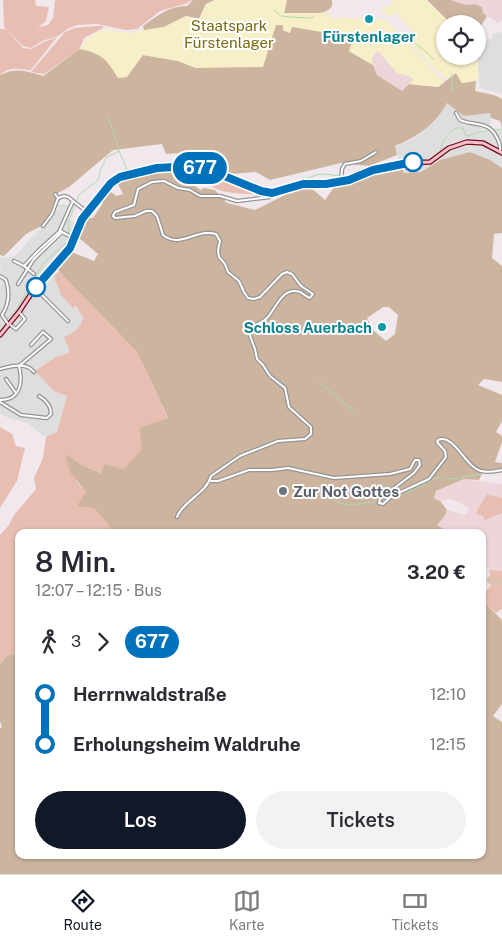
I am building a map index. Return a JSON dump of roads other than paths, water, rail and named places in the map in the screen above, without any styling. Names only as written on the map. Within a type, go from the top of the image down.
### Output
[{"type":"main road","points":[[0,335],[19,312],[26,298],[70,248],[80,222],[115,180],[150,169],[192,166],[264,192],[272,193],[303,184],[358,177],[373,170],[405,163],[430,162],[449,148],[467,142],[483,143],[501,152]]},
{"type":"street","points":[[456,113],[460,120],[480,124],[493,130],[498,139],[501,152]]},
{"type":"street","points":[[341,180],[345,164],[361,161],[376,152]]},
{"type":"street","points":[[177,517],[179,512],[211,481],[211,476],[240,456],[278,441],[305,439],[311,434],[311,427],[288,405],[286,389],[270,376],[257,359],[249,333],[251,328],[267,318],[277,302],[286,294],[298,292],[310,298],[313,296],[311,292],[301,286],[292,274],[287,272],[282,274],[260,296],[254,299],[248,298],[239,281],[229,273],[219,257],[220,240],[217,235],[204,232],[186,240],[170,239],[162,233],[158,218],[152,211],[146,211],[135,216],[116,218],[113,215],[115,212],[134,205],[137,191],[140,188],[158,181],[168,182],[200,196],[220,196],[237,201],[270,197],[279,192]]},
{"type":"street","points":[[55,194],[58,198]]},
{"type":"street","points":[[58,198],[64,196],[87,212]]},
{"type":"street","points":[[43,226],[52,214],[58,198]]},
{"type":"street","points":[[18,284],[26,267],[39,251],[61,231],[75,202]]},
{"type":"street","points":[[61,231],[75,239]]},
{"type":"street","points":[[14,261],[26,267],[34,274]]},
{"type":"street","points":[[0,276],[6,280],[9,295],[2,315],[9,325],[16,329],[25,319],[19,312]]},
{"type":"street","points":[[35,288],[68,321]]},
{"type":"street","points":[[19,366],[50,339],[43,332],[31,345]]},
{"type":"street","points":[[0,401],[16,393],[21,384],[19,366]]},
{"type":"street","points":[[0,369],[19,366],[30,368],[34,372]]},
{"type":"street","points":[[6,379],[16,393]]},
{"type":"street","points":[[0,401],[25,416],[48,417],[51,414],[51,409],[47,402],[39,396]]},
{"type":"street","points":[[211,481],[224,479],[249,470],[288,468],[334,478],[383,474],[407,470],[411,468],[415,460],[419,460],[420,465],[414,473],[382,497],[379,503],[383,504],[395,495],[431,478],[446,456],[445,451],[438,442],[441,438],[449,440],[466,460],[478,470],[485,472],[502,470]]},
{"type":"waterway","points":[[274,10],[280,15]]},
{"type":"waterway","points":[[282,16],[289,17]]},
{"type":"waterway","points":[[290,17],[311,18],[314,16]]},
{"type":"waterway","points":[[415,43],[434,59]]},
{"type":"waterway","points":[[452,75],[452,92]]},
{"type":"waterway","points":[[108,116],[112,129]]},
{"type":"waterway","points":[[440,153],[445,139],[455,128],[463,128],[465,135],[468,136],[502,129]]},
{"type":"waterway","points":[[113,130],[119,151]]},
{"type":"waterway","points":[[6,319],[15,312],[43,264],[68,241],[68,223],[79,195],[98,180],[107,157],[119,151],[127,170],[130,172],[159,166],[185,165]]},
{"type":"waterway","points":[[403,162],[413,161]]},
{"type":"waterway","points":[[193,165],[204,167]]},
{"type":"waterway","points":[[285,187],[316,175],[349,177],[377,168]]},
{"type":"waterway","points":[[215,171],[265,190]]},
{"type":"waterway","points":[[58,205],[60,207],[62,205],[69,207]]},
{"type":"waterway","points":[[319,382],[357,414]]},
{"type":"waterway","points":[[446,478],[453,479],[480,474]]},
{"type":"waterway","points":[[406,493],[441,477]]},
{"type":"waterway","points":[[303,492],[322,496],[347,505],[375,502]]},
{"type":"waterway","points":[[486,578],[502,583]]},
{"type":"place","name":"Fürstenlager","points":[[369,19]]},
{"type":"place","name":"Schloss Auerbach","points":[[382,327]]},
{"type":"place","name":"Zur Not Gottes","points":[[283,491]]},
{"type":"park label","name":"Staatspark Fürstenlager","points":[[229,34]]}]
